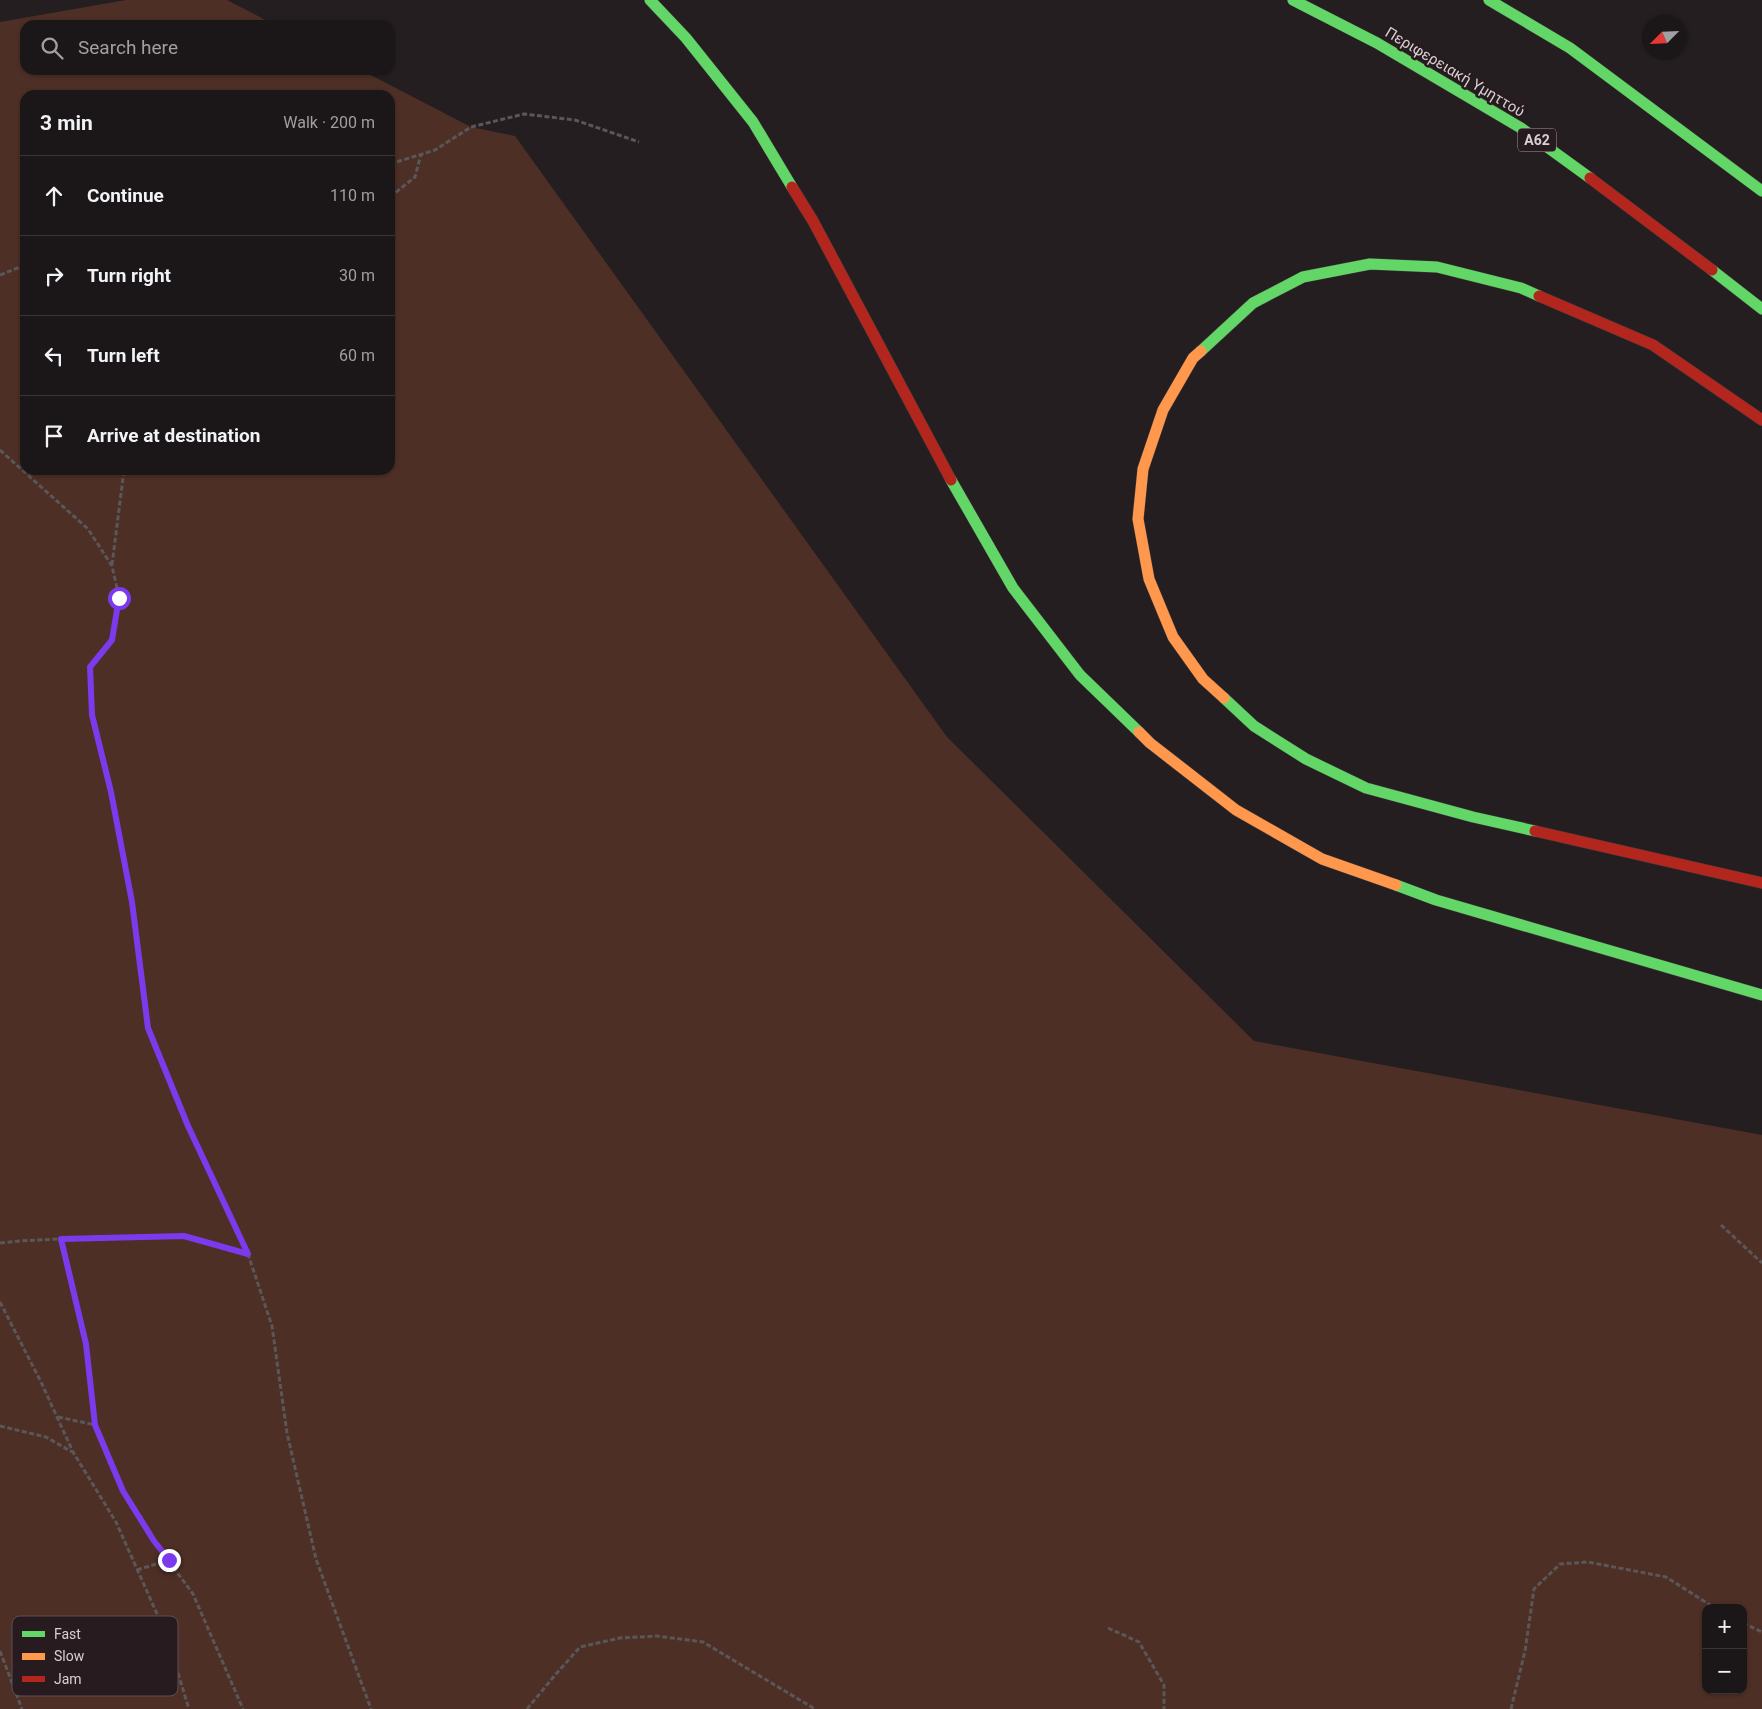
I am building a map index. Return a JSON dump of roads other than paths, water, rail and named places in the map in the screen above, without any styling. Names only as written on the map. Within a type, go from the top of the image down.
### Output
[{"type":"highway","points":[[650,0],[686,38],[754,122],[813,220],[957,492],[1012,588],[1080,675],[1150,743],[1236,810],[1322,859],[1436,900],[1762,995]]},
{"type":"highway","name":"Περιφερειακή Υμηττού","points":[[1293,0],[1378,43],[1521,128],[1654,225],[1762,309]]},
{"type":"highway","points":[[1489,0],[1570,48],[1762,191]]},
{"type":"highway","points":[[1762,420],[1653,345],[1521,288],[1437,267],[1370,264],[1303,277],[1253,303],[1193,358],[1160,418],[1143,468],[1138,519],[1149,579],[1173,637],[1203,679],[1254,726],[1306,759],[1366,788],[1464,815],[1762,883]]}]
